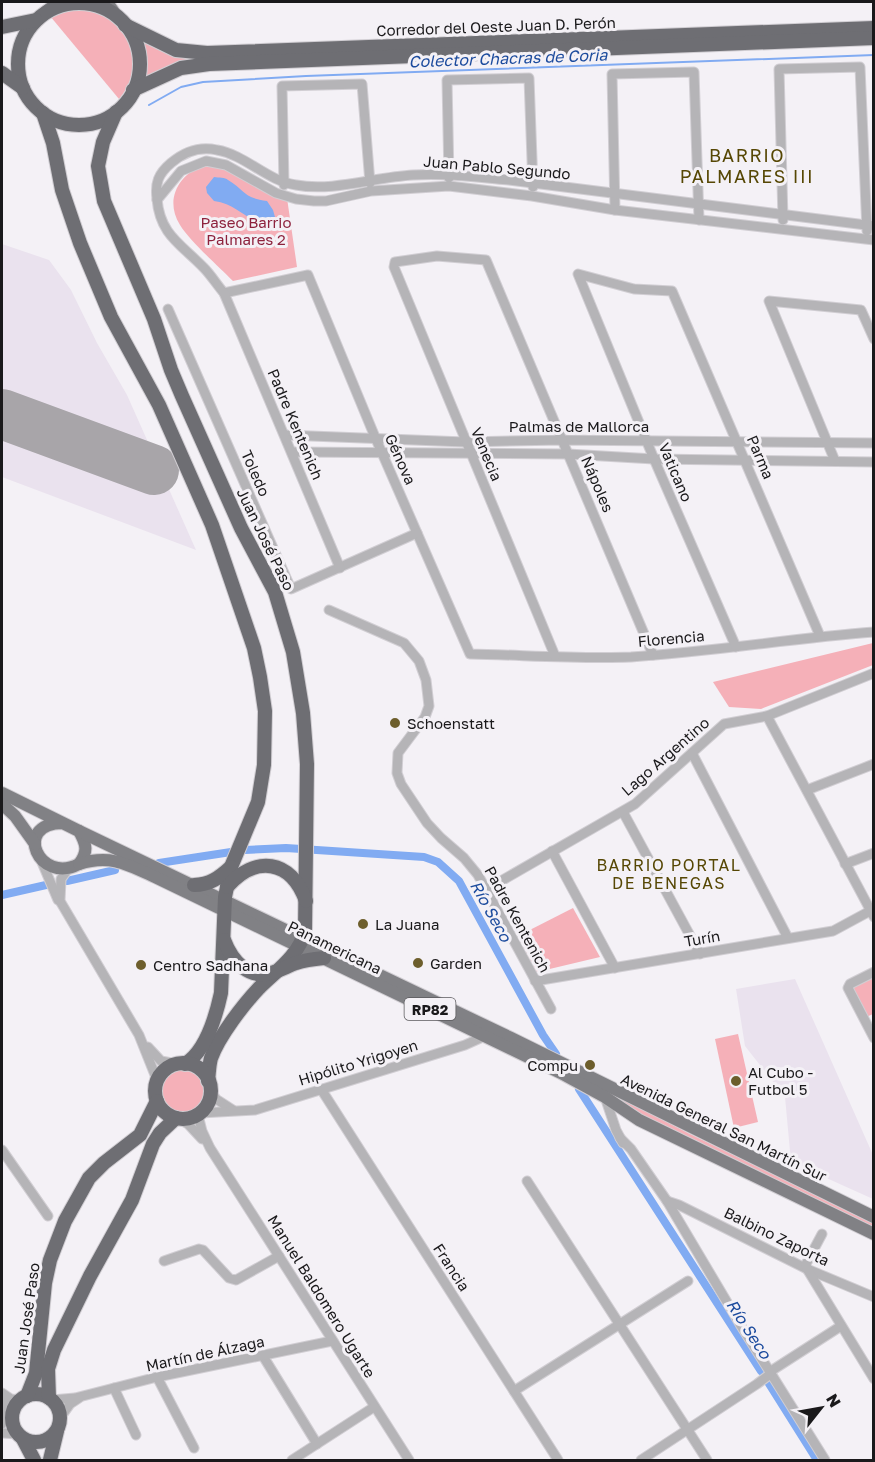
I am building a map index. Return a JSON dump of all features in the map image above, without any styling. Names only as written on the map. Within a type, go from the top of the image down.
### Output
[{"type":"highway","points":[[2,27],[40,17],[63,5],[81,3],[105,9],[122,22],[134,40],[139,57],[138,74],[133,90],[116,112],[106,118],[85,124],[63,122],[43,113],[31,101],[23,87],[18,70],[19,51],[26,34],[40,17]]},
{"type":"highway","name":"Corredor del Oeste Juan D. Perón","points":[[122,22],[150,39],[177,50],[207,53],[873,28]]},
{"type":"highway","name":"Corredor del Oeste Juan D. Perón","points":[[133,90],[181,68],[209,64],[873,38]]},
{"type":"highway","points":[[2,73],[23,87]]},
{"type":"highway","name":"Juan José Paso","points":[[116,112],[103,142],[99,159],[100,188],[104,201],[154,319],[171,370],[241,528],[270,580],[293,652],[303,713],[307,764],[308,832],[307,904],[301,942],[283,968],[255,993],[236,1017],[212,1057],[209,1085]]},
{"type":"highway","points":[[43,113],[62,190],[80,243],[111,317],[159,405],[212,525],[254,648],[265,711],[264,765],[258,802],[231,867],[225,899],[219,1003],[208,1032],[192,1059],[164,1071],[155,1090],[162,1110],[178,1118],[189,1118],[199,1114],[209,1100],[209,1085],[199,1069],[181,1064]]},
{"type":"highway","points":[[225,899],[236,878],[249,868],[259,866],[274,867],[292,877],[307,904]]},
{"type":"highway","points":[[194,885],[210,883],[231,867]]},
{"type":"highway","points":[[222,935],[232,957],[245,970],[264,974],[305,960],[324,958]]},
{"type":"highway","name":"Juan José Paso","points":[[34,1461],[5,1414],[23,1398],[36,1373],[45,1283],[50,1260],[65,1221],[89,1178],[104,1162],[140,1135],[157,1101]]},
{"type":"highway","name":"Juan José Paso","points":[[50,1399],[48,1369],[54,1350],[90,1276],[132,1200],[153,1144],[160,1133],[178,1118]]},
{"type":"highway","name":"Juan José Paso","points":[[23,1398],[40,1394],[50,1399],[58,1407],[59,1424]]},
{"type":"highway","points":[[20,1437],[33,1442],[44,1442],[59,1424]]},
{"type":"highway","points":[[50,1461],[59,1424]]},
{"type":"main road","points":[[40,17],[58,2]]},
{"type":"main road","points":[[107,2],[122,22]]},
{"type":"main road","name":"Panamericana","points":[[2,794],[225,899],[301,942],[560,1066]]},
{"type":"main road","points":[[2,804],[15,816],[35,844],[40,857]]},
{"type":"main road","points":[[35,844],[36,834],[43,827],[62,824]]},
{"type":"main road","points":[[73,866],[85,856],[86,849],[79,831]]},
{"type":"main road","name":"Panamericana","points":[[40,857],[49,866],[73,866],[92,860],[120,862],[225,899]]},
{"type":"main road","name":"Panamericana","points":[[301,942],[324,958],[485,1036],[560,1066]]},
{"type":"main road","name":"Avenida General San Martín Sur","points":[[560,1066],[639,1120],[873,1234]]},
{"type":"main road","name":"Avenida General San Martín Sur","points":[[580,1079],[873,1217]]},
{"type":"main road","points":[[798,1197],[804,1184]]},
{"type":"street","points":[[783,228],[779,69],[860,67],[870,239]]},
{"type":"street","points":[[615,210],[612,74],[694,72],[699,220]]},
{"type":"street","points":[[449,186],[447,80],[529,78],[532,196]]},
{"type":"street","points":[[285,196],[282,86],[362,84],[371,191]]},
{"type":"street","name":"Juan Pablo Segundo","points":[[224,293],[204,268],[171,237],[160,218],[157,178],[179,157],[197,149],[220,150],[239,157],[284,182],[295,185],[323,187],[414,174],[449,175],[533,183],[870,226]]},
{"type":"street","name":"Juan Pablo Segundo","points":[[157,200],[181,171],[206,161],[226,165],[260,185],[285,196],[326,201],[371,191],[449,186],[532,196],[615,210],[870,239]]},
{"type":"street","name":"Nápoles","points":[[395,262],[437,256],[486,260],[653,654]]},
{"type":"street","name":"Venecia","points":[[395,262],[394,267],[465,442],[555,656]]},
{"type":"street","name":"Parma","points":[[578,274],[634,290],[672,291],[820,636]]},
{"type":"street","name":"Vaticano","points":[[578,274],[654,459],[736,646]]},
{"type":"street","name":"Génova","points":[[224,293],[308,275],[375,437],[470,654]]},
{"type":"street","name":"Padre Kentenich","points":[[224,293],[340,568]]},
{"type":"street","points":[[835,462],[770,301],[861,310],[873,339]]},
{"type":"street","name":"Toledo","points":[[168,309],[291,589],[417,533]]},
{"type":"street","name":"Palmas de Mallorca","points":[[285,435],[465,442],[562,440],[873,443]]},
{"type":"street","name":"Palmas de Mallorca","points":[[292,452],[568,454],[654,459],[873,462]]},
{"type":"street","name":"Padre Kentenich","points":[[328,610],[404,642],[419,661],[426,680],[429,706],[425,717],[398,753],[397,772],[401,784],[427,823],[464,858],[478,875],[551,1009]]},
{"type":"street","name":"Florencia","points":[[470,654],[630,657],[873,632]]},
{"type":"street","name":"Lago Argentino","points":[[487,889],[635,804],[724,724],[767,716],[873,673]]},
{"type":"street","points":[[767,716],[872,914]]},
{"type":"street","points":[[692,753],[788,938]]},
{"type":"street","points":[[807,790],[873,764]]},
{"type":"street","points":[[623,812],[700,954]]},
{"type":"street","points":[[552,851],[615,968]]},
{"type":"street","points":[[845,864],[873,853]]},
{"type":"street","points":[[40,857],[59,902],[65,909]]},
{"type":"street","points":[[73,866],[61,879],[60,901],[139,1035],[158,1080]]},
{"type":"street","name":"Turín","points":[[535,981],[833,931],[872,914]]},
{"type":"street","points":[[873,972],[850,984],[848,988],[873,1038]]},
{"type":"street","points":[[864,1018],[873,1014]]},
{"type":"street","points":[[139,1035],[161,1061],[181,1064]]},
{"type":"street","name":"Hipólito Yrigoyen","points":[[199,1114],[255,1110],[465,1045],[485,1036]]},
{"type":"street","points":[[209,1085],[216,1099],[238,1112]]},
{"type":"street","name":"Francia","points":[[321,1089],[558,1461]]},
{"type":"street","points":[[605,1097],[620,1138],[740,1324]]},
{"type":"street","name":"Manuel Baldomero Ugarte","points":[[199,1114],[202,1131],[210,1148],[409,1461]]},
{"type":"street","name":"Manuel Baldomero Ugarte","points":[[178,1118],[193,1128],[210,1148]]},
{"type":"street","points":[[620,1138],[631,1149],[667,1201],[740,1324],[767,1376],[825,1461]]},
{"type":"street","points":[[2,1150],[48,1216]]},
{"type":"street","points":[[527,1181],[707,1461]]},
{"type":"street","name":"Balbino Zaporta","points":[[667,1201],[807,1269],[873,1297]]},
{"type":"street","points":[[822,1234],[806,1264],[807,1269],[873,1379]]},
{"type":"street","points":[[164,1262],[203,1250],[229,1278],[236,1280],[279,1257]]},
{"type":"street","points":[[514,1391],[688,1281]]},
{"type":"street","points":[[641,1461],[841,1326]]},
{"type":"street","name":"Martín de Álzaga","points":[[50,1399],[84,1396],[157,1377],[332,1341]]},
{"type":"street","points":[[263,1356],[316,1444]]},
{"type":"street","points":[[157,1377],[194,1449]]},
{"type":"street","points":[[114,1388],[136,1435]]},
{"type":"street","points":[[2,1393],[11,1399],[23,1398]]},
{"type":"street","name":"Martín de Álzaga","points":[[59,1424],[70,1404],[84,1396]]},
{"type":"street","points":[[292,1461],[374,1407]]},
{"type":"street","points":[[2,1433],[20,1437]]},
{"type":"shaded area","points":[[2,244],[49,260],[71,290],[97,343],[127,395],[196,550],[2,477]]},
{"type":"shaded area","points":[[795,979],[873,1155],[873,1199],[791,1162],[785,1097],[745,1046],[736,989]]},
{"type":"green space","points":[[70,8],[88,9],[104,15],[117,24],[127,37],[132,52],[133,67],[129,83],[119,99],[50,16]]},
{"type":"green space","points":[[141,38],[210,56],[142,82],[145,62]]},
{"type":"green space","name":"Paseo Barrio Palmares 2","points":[[204,164],[222,164],[287,198],[297,267],[233,281],[190,238],[175,215],[174,197],[181,181]]},
{"type":"green space","points":[[873,643],[873,665],[761,709],[729,707],[713,682]]},
{"type":"green space","points":[[174,879],[873,1222],[873,1228],[793,1191]]},
{"type":"green space","points":[[573,908],[600,957],[537,972],[518,936]]},
{"type":"green space","points":[[873,972],[873,1014],[864,1018],[850,984]]},
{"type":"green space","name":"Al Cubo - Futbol 5","points":[[738,1034],[758,1122],[734,1128],[715,1039]]},
{"type":"green space","points":[[182,1069],[191,1070],[198,1075],[203,1082],[203,1100],[198,1107],[191,1112],[182,1113],[173,1112],[166,1107],[161,1100],[160,1091],[161,1082],[166,1075],[173,1070]]},
{"type":"water","points":[[214,177],[227,179],[249,196],[267,201],[275,217],[269,223],[261,222],[230,206],[214,201],[207,193],[206,187]]},
{"type":"waterway","name":"Colector Chacras de Coria","points":[[149,105],[181,87],[203,82],[306,76],[874,55]]},
{"type":"waterway","name":"Río Seco","points":[[245,850],[286,848],[424,857],[438,862],[459,881],[543,1035],[556,1054]]},
{"type":"waterway","name":"Río Seco","points":[[159,863],[231,852]]},
{"type":"waterway","name":"Río Seco","points":[[67,881],[115,870]]},
{"type":"waterway","name":"Río Seco","points":[[2,895],[46,885]]},
{"type":"waterway","name":"Río Seco","points":[[579,1089],[761,1371]]},
{"type":"waterway","name":"Río Seco","points":[[768,1382],[817,1460]]},
{"type":"runway","points":[[2,414],[154,470]]},
{"type":"place","name":"Schoenstatt","points":[[395,723]]},
{"type":"place","name":"La Juana","points":[[363,924]]},
{"type":"place","name":"Garden","points":[[418,963]]},
{"type":"place","name":"Centro Sadhana","points":[[141,965]]},
{"type":"place","name":"Compu","points":[[590,1065]]},
{"type":"place","name":"Al Cubo - Futbol 5","points":[[736,1081]]},
{"type":"district","name":"BARRIO PALMARES III","points":[[747,165]]},
{"type":"district","name":"BARRIO PORTAL DE BENEGAS","points":[[669,874]]}]
